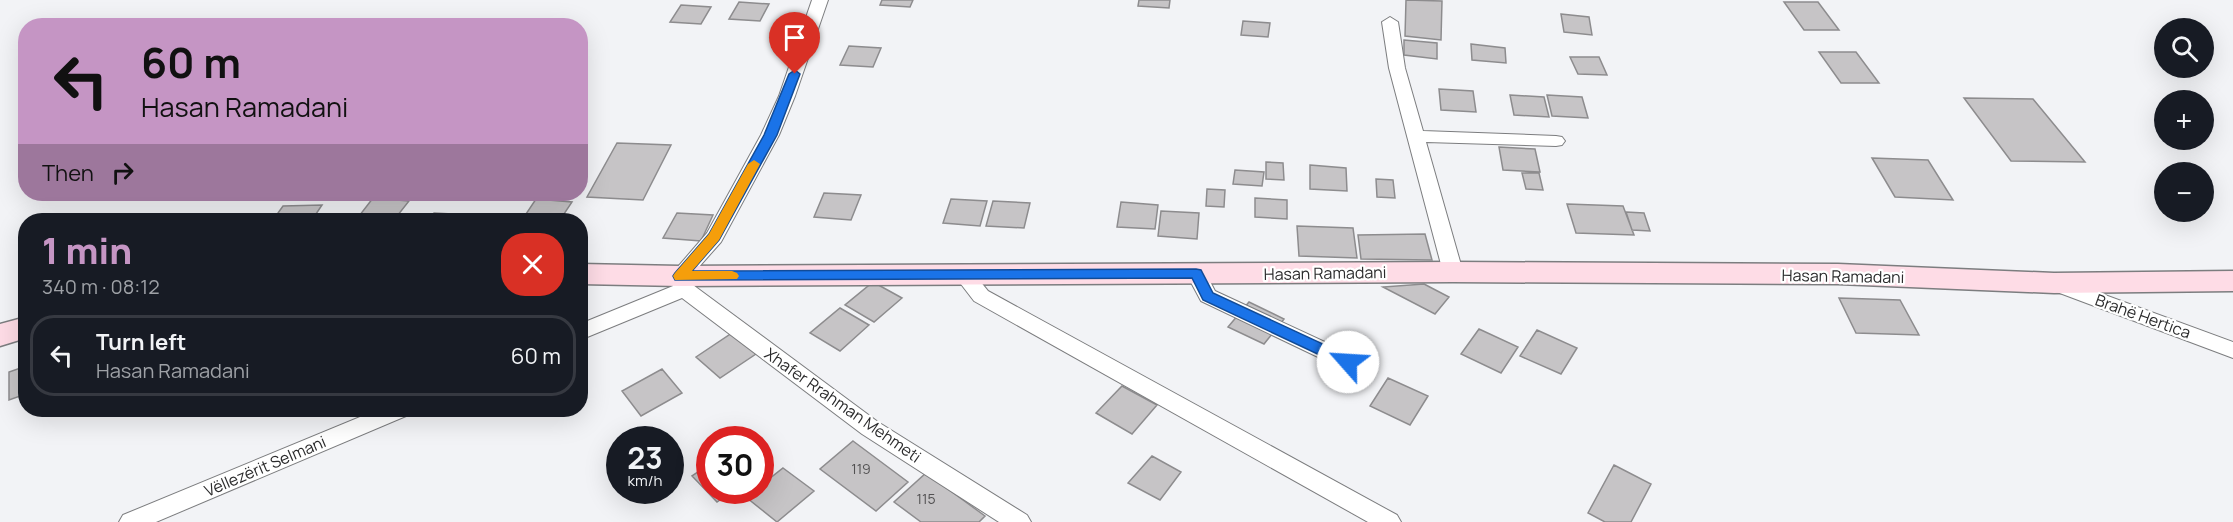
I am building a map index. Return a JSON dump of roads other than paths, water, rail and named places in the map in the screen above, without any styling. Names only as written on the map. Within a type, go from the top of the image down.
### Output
[{"type":"main road","name":"Hasan Ramadani","points":[[588,275],[682,283],[964,275],[1454,272],[1838,274],[2054,283],[2233,281]]},
{"type":"main road","points":[[0,335],[18,329]]},
{"type":"street","points":[[588,329],[682,283],[714,237],[771,135],[820,0]]},
{"type":"street","points":[[1390,22],[1397,68],[1454,272]]},
{"type":"street","points":[[1416,136],[1556,141]]},
{"type":"street","points":[[1196,273],[1208,296],[1348,362]]},
{"type":"street","points":[[964,275],[981,296],[1389,522]]},
{"type":"street","name":"Xhafer Rrahman Mehmeti","points":[[682,283],[870,428],[1019,522]]},
{"type":"street","name":"Brahë Hertica","points":[[2054,283],[2233,350]]},
{"type":"street","name":"Vëllezërit Selmani","points":[[131,522],[381,417]]}]
